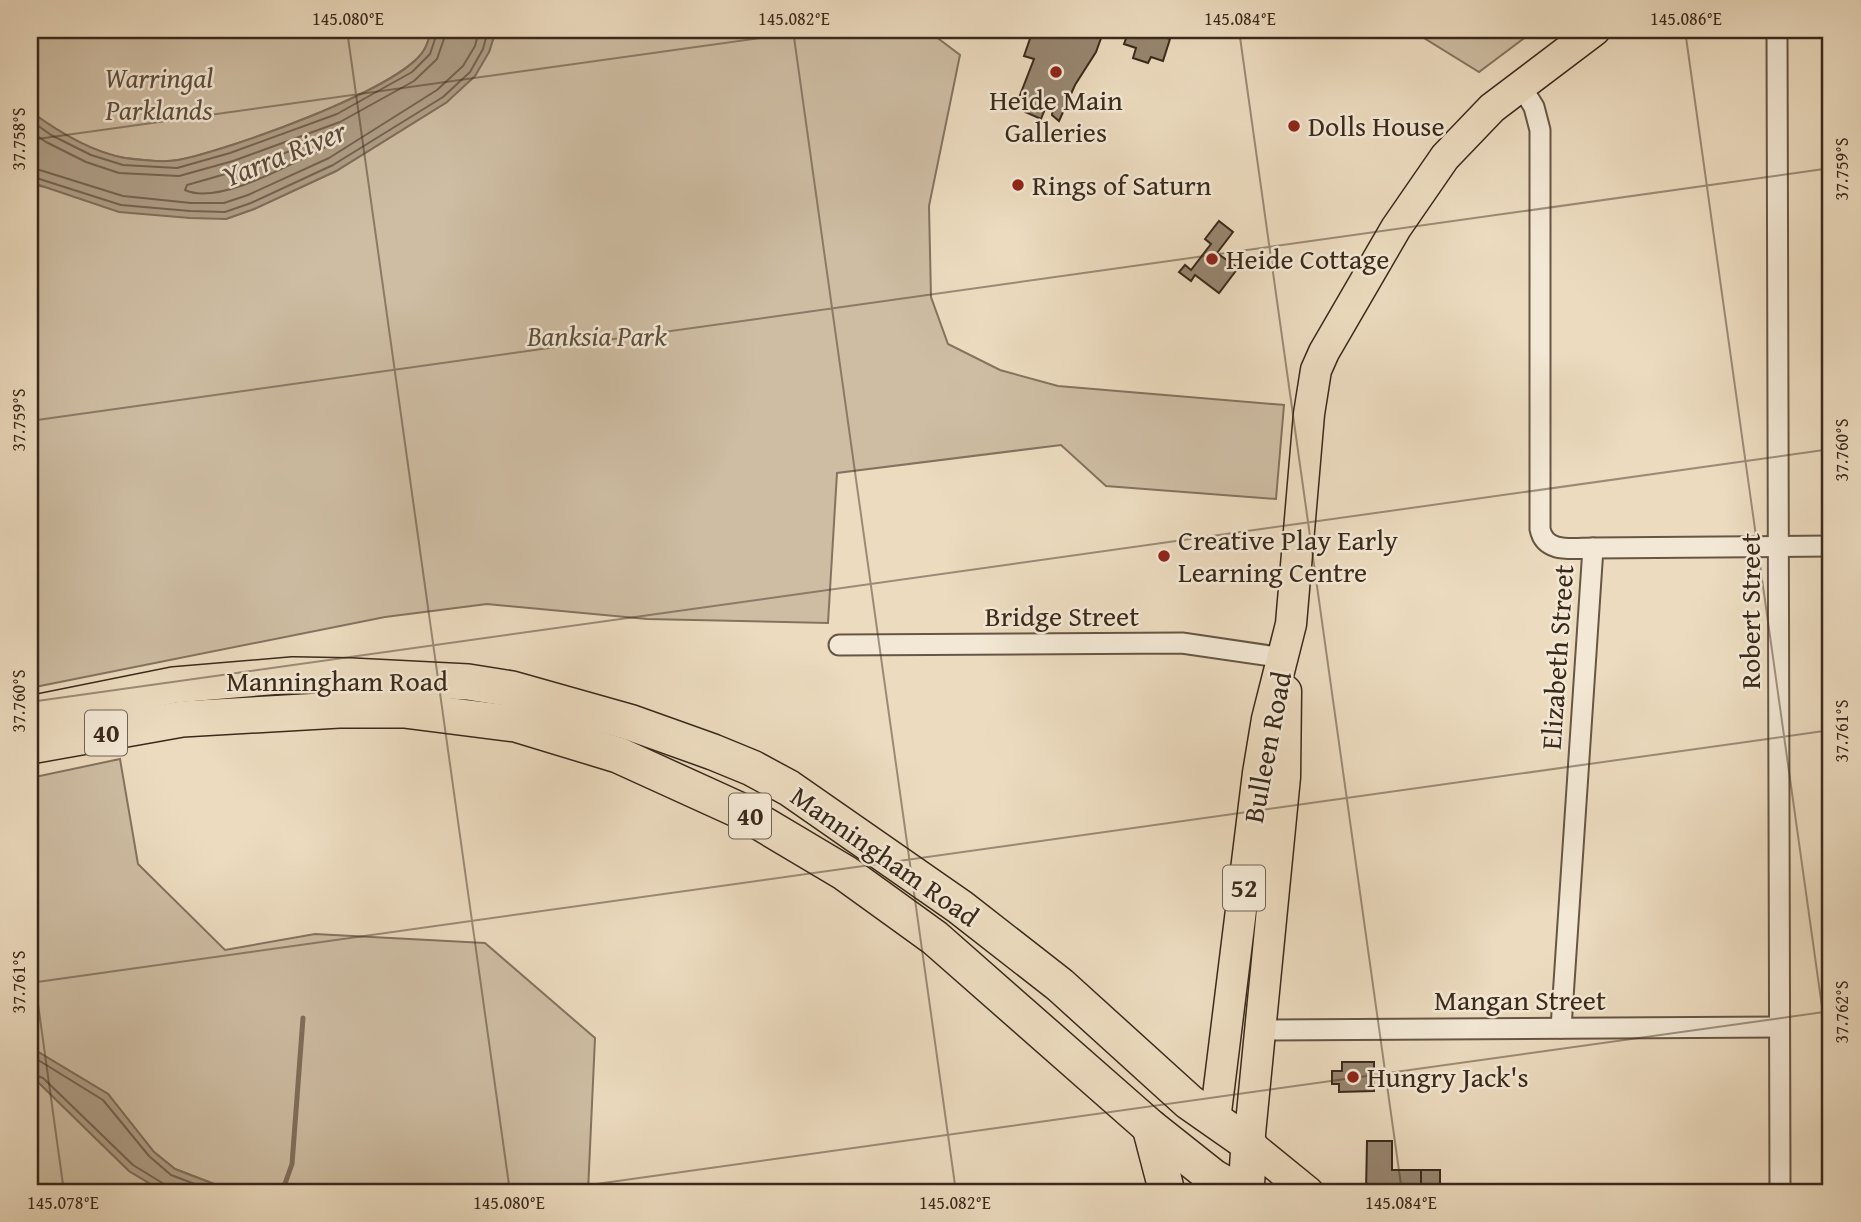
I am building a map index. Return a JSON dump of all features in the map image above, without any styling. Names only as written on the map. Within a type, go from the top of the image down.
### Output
[{"type":"highway","name":"Manningham Road","points":[[30,714],[174,685],[293,675],[468,682],[512,689],[576,706],[713,752],[752,768],[789,788],[960,907],[1060,985],[1189,1102],[1249,1144]]},
{"type":"highway","name":"Manningham Road","points":[[30,746],[182,719],[339,710],[404,710],[516,724],[618,755],[758,821],[845,873],[935,938],[1221,1187]]},
{"type":"highway","points":[[695,790],[713,752]]},
{"type":"highway","name":"Bulleen Road","points":[[1215,1120],[1221,1187]]},
{"type":"highway","points":[[1150,1127],[1167,1192]]},
{"type":"highway","name":"Bulleen Road","points":[[1246,1192],[1249,1144]]},
{"type":"main road","name":"52","points":[[1284,659],[1291,624],[1304,459],[1316,370],[1351,303],[1434,171],[1471,127],[1595,30]]},
{"type":"main road","name":"Bulleen Road","points":[[1249,1144],[1285,777],[1287,710],[1284,659]]},
{"type":"main road","name":"Bulleen Road","points":[[1215,1120],[1258,773],[1267,719],[1284,659]]},
{"type":"main road","name":"Manningham Road","points":[[1249,1144],[1308,1192]]},
{"type":"street","name":"Robert Street","points":[[1777,30],[1780,1192]]},
{"type":"street","name":"Elizabeth Street","points":[[1521,86],[1534,107],[1539,130],[1540,529],[1545,542],[1558,548],[1593,548],[1561,1028]]},
{"type":"street","points":[[1593,548],[1831,546]]},
{"type":"street","name":"Bridge Street","points":[[839,645],[1182,643],[1284,659]]},
{"type":"street","name":"Mangan Street","points":[[1261,1030],[1779,1027]]},
{"type":"green space","name":"Warringal Parklands","points":[[30,30],[432,30],[424,50],[409,66],[349,100],[271,132],[201,154],[178,160],[152,161],[112,155],[87,146],[30,111]]},
{"type":"green space","name":"Banksia Park","points":[[496,30],[927,30],[960,55],[929,206],[931,297],[948,344],[1000,370],[1058,386],[1284,405],[1276,499],[1106,486],[1061,445],[837,473],[828,623],[647,619],[487,604],[385,617],[30,688],[30,182],[226,219],[336,171],[447,102],[489,52]]},
{"type":"green space","points":[[1411,30],[1535,30],[1479,72]]},
{"type":"green space","points":[[120,759],[138,864],[225,950],[315,934],[485,943],[595,1038],[588,1192],[235,1192],[175,1169],[154,1152],[108,1094],[30,1047],[30,778]]},
{"type":"green space","points":[[30,1078],[39,1083],[129,1171],[164,1192],[30,1192]]},
{"type":"water","name":"Yarra River","points":[[432,30],[496,30],[489,52],[475,76],[447,102],[336,171],[254,209],[226,219],[119,212],[30,182],[30,111],[87,146],[112,155],[138,160],[178,160],[271,132],[349,100],[409,66],[424,50]]},
{"type":"water","points":[[30,1047],[108,1094],[154,1152],[175,1169],[235,1192],[164,1192],[129,1171],[39,1083],[30,1078]]},
{"type":"building","name":"Heide Main Galleries","points":[[1033,30],[1104,30],[1096,52],[1075,85],[1059,121],[1052,115],[1053,107],[1047,104],[1041,119],[1025,112],[1026,106],[1017,103],[1034,59],[1024,56]]},
{"type":"building","points":[[1129,30],[1143,30],[1170,39],[1163,61],[1151,57],[1148,63],[1133,58],[1136,48],[1124,44]]},
{"type":"building","name":"Heide Cottage","points":[[1219,221],[1233,232],[1217,253],[1238,268],[1219,293],[1195,275],[1191,281],[1179,272],[1185,265],[1191,270],[1211,244],[1205,239]]},
{"type":"building","name":"Hungry Jack's","points":[[1342,1062],[1374,1062],[1374,1091],[1339,1092],[1339,1084],[1332,1084],[1332,1071],[1342,1071]]},
{"type":"building","points":[[1367,1141],[1392,1141],[1392,1170],[1421,1170],[1421,1192],[1366,1192]]},
{"type":"building","points":[[1421,1170],[1440,1170],[1440,1192],[1421,1192]]},
{"type":"waterway","points":[[282,1192],[292,1164],[303,1018]]},
{"type":"place","name":"Heide Main Galleries","points":[[1056,72]]},
{"type":"place","name":"Dolls House","points":[[1294,126]]},
{"type":"place","name":"Rings of Saturn","points":[[1018,185]]},
{"type":"place","name":"Heide Cottage","points":[[1212,259]]},
{"type":"place","name":"Creative Play Early Learning Centre","points":[[1164,556]]},
{"type":"place","name":"Hungry Jack's","points":[[1353,1077]]}]
